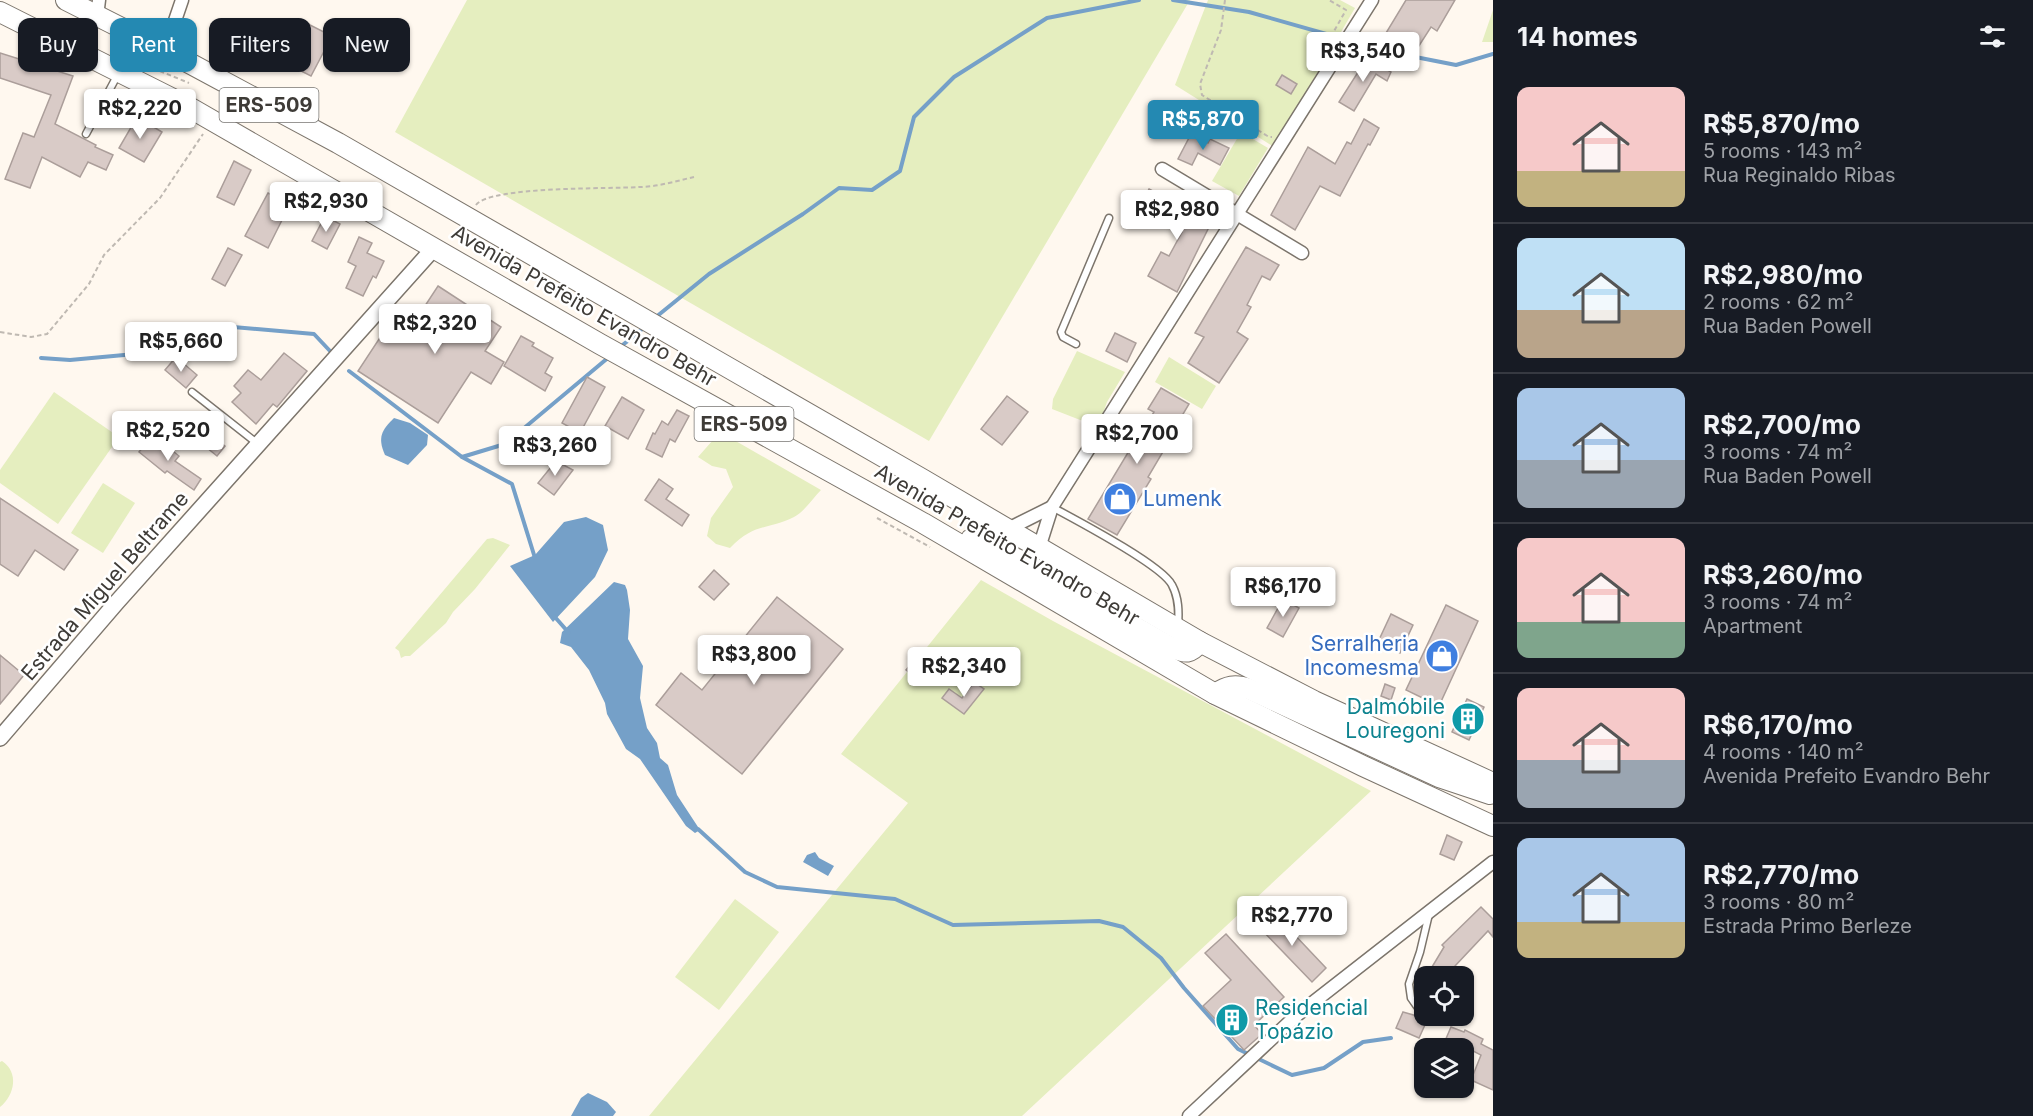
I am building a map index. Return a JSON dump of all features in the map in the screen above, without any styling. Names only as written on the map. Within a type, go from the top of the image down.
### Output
[{"type":"highway","name":"Avenida Prefeito Evandro Behr","points":[[66,0],[98,8],[114,18]]},
{"type":"highway","name":"Avenida Prefeito Evandro Behr","points":[[0,12],[110,67]]},
{"type":"highway","name":"Avenida Prefeito Evandro Behr","points":[[197,67],[293,117],[468,217],[1200,642],[1314,701],[1493,783]]},
{"type":"highway","name":"Avenida Prefeito Evandro Behr","points":[[121,72],[212,121],[611,350],[923,523],[1215,694],[1493,826]]},
{"type":"highway","points":[[923,523],[968,537],[1021,561],[1170,647],[1184,652],[1194,650],[1200,642]]},
{"type":"highway","points":[[1215,694],[1226,687],[1238,685],[1439,777],[1493,795]]},
{"type":"street","points":[[176,18],[182,0]]},
{"type":"street","points":[[1039,548],[1052,507],[1369,1]]},
{"type":"street","points":[[1162,168],[1302,253]]},
{"type":"street","name":"Estrada Miguel Beltrame","points":[[0,738],[117,602],[434,248]]},
{"type":"street","points":[[1008,529],[1052,507]]},
{"type":"street","points":[[1189,1116],[1297,1015],[1493,862]]},
{"type":"lane","points":[[86,134],[118,72]]},
{"type":"lane","points":[[1076,344],[1063,337],[1061,332],[1108,218]]},
{"type":"lane","points":[[192,392],[259,445]]},
{"type":"lane","points":[[1052,507],[1156,568],[1172,584],[1179,606],[1177,629]]},
{"type":"lane","points":[[1415,966],[1430,910]]},
{"type":"lane","points":[[1414,969],[1409,984],[1410,998],[1414,1003]]},
{"type":"path","points":[[1225,0],[1221,30],[1200,84],[1202,95],[1269,137],[1274,137]]},
{"type":"path","points":[[1314,66],[1346,10],[1329,0]]},
{"type":"path","points":[[0,332],[31,337],[47,334],[89,284],[104,255],[160,198],[212,121]]},
{"type":"path","points":[[468,217],[479,201],[504,193],[642,187],[694,177]]},
{"type":"path","points":[[883,481],[904,487]]},
{"type":"green space","points":[[467,0],[1190,0],[929,441],[395,132]]},
{"type":"green space","points":[[1208,0],[1340,0],[1355,8],[1274,147],[1175,85]]},
{"type":"green space","points":[[1493,10],[1493,42],[1482,42]]},
{"type":"green space","points":[[1241,132],[1268,148],[1239,196],[1212,181]]},
{"type":"green space","points":[[1077,351],[1125,372],[1107,402],[1100,422],[1093,425],[1052,409],[1053,399]]},
{"type":"green space","points":[[1169,357],[1216,386],[1202,409],[1155,382]]},
{"type":"green space","points":[[54,392],[119,437],[58,524],[0,483],[0,470]]},
{"type":"green space","points":[[720,432],[821,490],[798,515],[746,534],[730,548],[716,544],[707,536],[711,518],[733,487],[726,469],[712,466],[698,457]]},
{"type":"green space","points":[[103,483],[135,503],[103,553],[71,533]]},
{"type":"green space","points":[[493,538],[510,545],[446,623],[410,656],[401,658],[399,651],[395,648],[487,539]]},
{"type":"green space","points":[[981,580],[1371,791],[1022,1116],[649,1116],[908,803],[841,754]]},
{"type":"green space","points":[[735,899],[779,932],[719,1010],[675,977]]},
{"type":"green space","points":[[2,1061],[11,1071],[13,1084],[9,1096],[0,1107],[0,1062]]},
{"type":"water","points":[[394,418],[410,423],[428,435],[427,445],[408,465],[385,455],[381,443],[386,426]]},
{"type":"water","points":[[586,517],[603,525],[608,550],[595,577],[553,622],[510,566],[535,555],[564,522]]},
{"type":"water","points":[[614,582],[625,585],[627,590],[630,610],[628,639],[643,666],[640,698],[647,728],[657,743],[660,758],[668,765],[677,795],[700,830],[695,833],[686,826],[640,759],[626,749],[607,714],[605,703],[589,670],[571,647],[560,643],[562,632]]},
{"type":"water","points":[[815,852],[819,858],[834,866],[828,876],[803,862],[807,855]]},
{"type":"water","points":[[588,1093],[607,1102],[616,1112],[613,1116],[571,1116],[581,1098]]},
{"type":"building","points":[[1406,0],[1455,0],[1437,31],[1431,27],[1415,52],[1386,33]]},
{"type":"building","points":[[311,26],[323,32],[323,53],[311,76],[303,72],[311,72]]},
{"type":"building","points":[[0,53],[18,59],[18,72],[60,72],[73,76],[55,124],[113,155],[106,170],[88,162],[80,177],[42,157],[30,188],[5,179],[23,133],[34,137],[51,95],[0,78]]},
{"type":"building","points":[[1367,58],[1391,72],[1387,81],[1376,74],[1354,111],[1339,102]]},
{"type":"building","points":[[1282,75],[1297,84],[1291,94],[1276,85]]},
{"type":"building","points":[[137,117],[162,132],[144,162],[119,148]]},
{"type":"building","points":[[1364,119],[1379,128],[1340,196],[1320,186],[1295,230],[1271,215],[1308,147],[1335,164],[1347,142],[1351,144]]},
{"type":"building","points":[[1191,134],[1208,143],[1210,139],[1229,148],[1220,165],[1198,153],[1192,165],[1178,159]]},
{"type":"building","points":[[234,161],[251,170],[234,205],[217,197]]},
{"type":"building","points":[[1149,189],[1211,223],[1177,292],[1148,276],[1161,252],[1169,256],[1182,232],[1162,222],[1166,213],[1143,201]]},
{"type":"building","points":[[268,193],[290,204],[268,248],[245,236]]},
{"type":"building","points":[[325,216],[340,224],[327,249],[312,241]]},
{"type":"building","points":[[359,237],[372,243],[367,253],[384,261],[376,278],[373,276],[363,296],[346,288],[356,266],[348,262]]},
{"type":"building","points":[[1246,247],[1279,265],[1270,280],[1262,276],[1247,305],[1251,307],[1237,332],[1248,339],[1219,383],[1188,363],[1204,337],[1195,333]]},
{"type":"building","points":[[228,248],[242,255],[225,286],[212,279]]},
{"type":"building","points":[[438,286],[501,327],[485,351],[504,362],[491,384],[471,372],[438,423],[358,371],[385,330],[402,341]]},
{"type":"building","points":[[1115,333],[1136,343],[1127,362],[1106,351]]},
{"type":"building","points":[[521,336],[534,343],[532,346],[553,358],[545,373],[552,377],[545,391],[504,366]]},
{"type":"building","points":[[284,353],[307,371],[277,407],[273,404],[256,424],[232,402],[241,393],[234,386],[248,370],[261,380]]},
{"type":"building","points":[[176,357],[197,375],[186,388],[165,370]]},
{"type":"building","points":[[587,377],[605,387],[580,433],[562,423]]},
{"type":"building","points":[[1161,388],[1189,404],[1176,426],[1168,421],[1153,443],[1164,450],[1148,477],[1151,479],[1117,535],[1088,519],[1132,446],[1130,445],[1137,433],[1140,435],[1154,412],[1148,409]]},
{"type":"building","points":[[1007,396],[1028,412],[1002,445],[981,429]]},
{"type":"building","points":[[622,397],[644,410],[628,439],[605,426]]},
{"type":"building","points":[[677,410],[689,416],[675,442],[670,439],[662,457],[646,449],[653,433],[655,434],[662,421],[668,425]]},
{"type":"building","points":[[204,429],[225,446],[217,456],[196,439]]},
{"type":"building","points":[[153,435],[179,456],[175,461],[201,479],[194,490],[167,471],[165,473],[139,452]]},
{"type":"building","points":[[556,461],[573,470],[554,495],[538,483]]},
{"type":"building","points":[[659,479],[673,489],[666,499],[689,515],[682,526],[645,500]]},
{"type":"building","points":[[0,498],[78,550],[64,570],[35,550],[18,576],[0,564]]},
{"type":"building","points":[[714,570],[729,584],[714,600],[699,587]]},
{"type":"building","points":[[777,597],[843,649],[742,774],[656,705],[681,673],[702,690]]},
{"type":"building","points":[[1283,599],[1299,608],[1283,637],[1267,628]]},
{"type":"building","name":"Serralheria Incomesma","points":[[1446,605],[1478,621],[1439,706],[1406,690]]},
{"type":"building","points":[[1391,614],[1413,625],[1400,653],[1378,642]]},
{"type":"building","points":[[0,655],[24,675],[0,704]]},
{"type":"building","points":[[913,662],[922,670],[916,678],[906,670]]},
{"type":"building","points":[[974,682],[984,689],[964,714],[942,698],[949,689],[962,698]]},
{"type":"building","points":[[1385,684],[1395,688],[1391,700],[1381,696]]},
{"type":"building","name":"Dalmóbile Louregoni","points":[[1467,699],[1484,707],[1469,740],[1452,732]]},
{"type":"building","points":[[1447,835],[1462,842],[1454,860],[1440,854]]},
{"type":"building","points":[[1481,907],[1493,919],[1493,937],[1488,931],[1455,966],[1433,966],[1444,947],[1442,945]]},
{"type":"building","points":[[1273,912],[1326,968],[1312,982],[1258,926]]},
{"type":"building","points":[[1226,934],[1284,997],[1254,1025],[1262,1034],[1244,1050],[1203,1006],[1231,980],[1205,953]]},
{"type":"building","points":[[1403,1012],[1414,1015],[1414,1026],[1424,1026],[1419,1038],[1396,1028]]},
{"type":"building","points":[[1451,1027],[1464,1032],[1465,1030],[1483,1039],[1481,1044],[1493,1050],[1493,1090],[1474,1081],[1474,1072],[1481,1055],[1474,1051],[1474,1038],[1446,1038]]},
{"type":"waterway","points":[[656,317],[709,274],[803,214],[839,188],[872,190],[900,171],[914,117],[954,77],[1047,18],[1139,0]]},
{"type":"waterway","points":[[1173,0],[1249,12],[1390,52],[1456,65],[1493,54]]},
{"type":"waterway","points":[[41,358],[70,360],[135,354],[199,324],[314,334],[330,351]]},
{"type":"waterway","points":[[619,348],[646,326]]},
{"type":"waterway","points":[[349,371],[462,457],[505,444],[609,357]]},
{"type":"waterway","points":[[462,457],[512,484],[535,558]]},
{"type":"waterway","points":[[554,616],[569,633]]},
{"type":"waterway","points":[[698,829],[745,872],[777,887],[895,899],[953,925],[1099,921],[1123,927],[1161,958],[1184,988],[1238,1049],[1292,1075],[1324,1068],[1363,1042],[1391,1038]]},
{"type":"place","name":"Lumenk","points":[[1120,499]]},
{"type":"place","name":"Serralheria Incomesma","points":[[1442,656]]},
{"type":"place","name":"Dalmóbile Louregoni","points":[[1468,719]]},
{"type":"place","name":"Residencial Topázio","points":[[1232,1020]]}]
